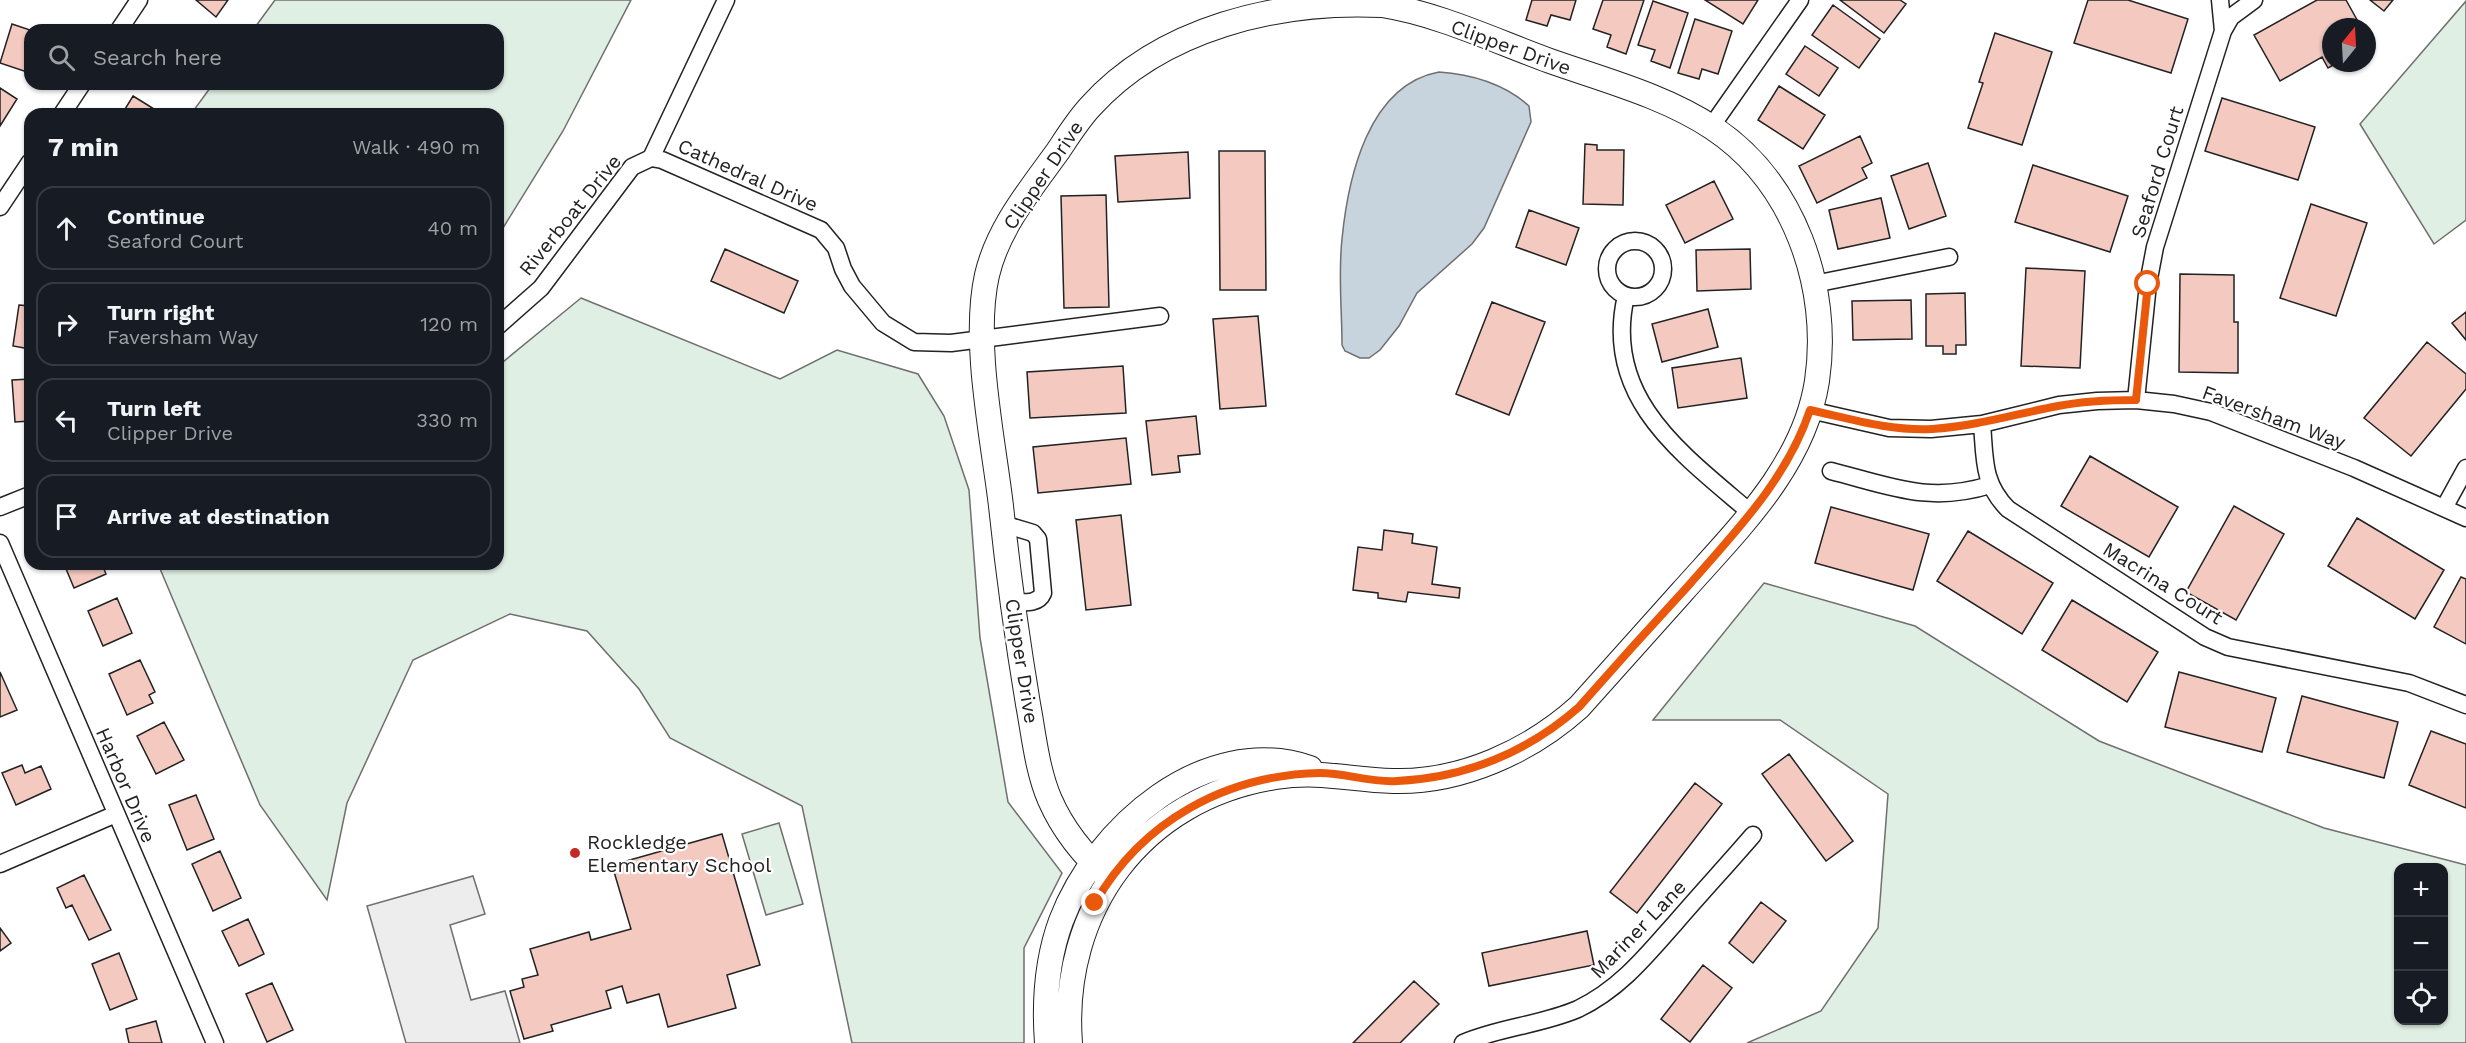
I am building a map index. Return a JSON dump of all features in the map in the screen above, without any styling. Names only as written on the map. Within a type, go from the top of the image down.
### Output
[{"type":"street","points":[[123,24],[139,0]]},
{"type":"street","name":"Cathedral Drive","points":[[726,0],[651,159],[662,160],[821,230],[836,248],[843,269],[852,285],[883,322],[914,342],[951,343],[1160,316]]},
{"type":"street","points":[[1711,127],[1800,0]]},
{"type":"street","name":"Seaford Court","points":[[2220,0],[2223,31]]},
{"type":"street","name":"Seaford Court","points":[[2136,400],[2148,284],[2155,248],[2223,31],[2231,17],[2254,0]]},
{"type":"street","name":"Clipper Drive","points":[[1047,1043],[1047,984],[1055,940],[1068,905],[1101,871],[1127,856],[1153,831],[1179,813],[1217,794],[1274,777],[1324,773],[1395,782],[1430,778],[1498,759],[1546,734],[1579,707],[1774,484],[1792,455],[1810,410],[1817,383],[1820,348],[1814,284],[1805,250],[1788,212],[1772,185],[1734,144],[1711,127],[1647,96],[1420,14],[1386,6],[1350,2],[1307,1],[1263,10],[1221,22],[1172,42],[1140,63],[1088,109],[1013,214],[998,244],[987,277],[983,338],[1011,603],[1040,772],[1065,829],[1101,871]]},
{"type":"street","points":[[66,108],[78,90]]},
{"type":"street","name":"Riverboat Drive","points":[[504,321],[540,288],[633,167],[651,159]]},
{"type":"street","points":[[0,207],[24,171]]},
{"type":"street","points":[[1814,284],[1949,257]]},
{"type":"street","points":[[1626,296],[1620,337],[1623,360],[1636,393],[1656,425],[1676,450],[1751,513]]},
{"type":"street","name":"Faversham Way","points":[[1810,410],[1889,428],[1931,429],[1982,424],[2060,405],[2097,401],[2136,400],[2211,412],[2354,468],[2466,518]]},
{"type":"street","name":"Macrina Court","points":[[1982,424],[1990,485],[2008,509],[2205,637],[2245,651],[2409,684],[2466,705]]},
{"type":"street","points":[[2444,508],[2466,468]]},
{"type":"street","points":[[1831,471],[1920,493],[1965,493],[1990,485]]},
{"type":"street","points":[[0,507],[24,497]]},
{"type":"street","points":[[1003,524],[1034,533],[1038,539],[1043,593],[1041,598],[1035,602],[1011,603]]},
{"type":"street","name":"Harbor Drive","points":[[0,543],[215,1043]]},
{"type":"street","points":[[0,864],[116,814]]},
{"type":"street","name":"Mariner Lane","points":[[1463,1043],[1500,1030],[1537,1023],[1576,1010],[1600,997],[1643,960],[1753,835]]},
{"type":"street","name":"Clipper Drive","points":[[1071,1043],[1069,1002],[1073,967],[1101,871]]},
{"type":"green space","points":[[275,0],[631,0],[563,131],[504,226],[504,108],[195,108],[209,90],[504,90],[504,24],[257,24]]},
{"type":"green space","points":[[2466,1],[2466,220],[2434,244],[2360,124]]},
{"type":"green space","points":[[581,298],[780,379],[837,350],[918,374],[944,416],[969,490],[980,638],[1008,802],[1062,873],[1024,948],[1024,1043],[852,1043],[802,806],[670,738],[639,689],[587,631],[510,614],[413,660],[347,803],[327,900],[260,805],[161,570],[504,570],[504,361]]},
{"type":"green space","points":[[1764,583],[1915,626],[2099,741],[2324,828],[2466,865],[2466,1043],[1747,1043],[1821,1011],[1878,928],[1888,794],[1780,720],[1653,720]]},
{"type":"green space","points":[[779,823],[803,904],[766,915],[742,834]]},
{"type":"shaded area","points":[[1439,72],[1463,75],[1498,86],[1520,98],[1529,106],[1531,122],[1484,228],[1472,244],[1417,293],[1399,326],[1380,350],[1369,358],[1360,358],[1345,351],[1342,345],[1340,279],[1345,215],[1357,163],[1366,138],[1379,114],[1395,95],[1415,80]]},
{"type":"shaded area","points":[[473,876],[485,914],[450,925],[471,1000],[505,991],[520,1043],[406,1043],[367,906]]},
{"type":"building","points":[[196,0],[228,0],[216,17]]},
{"type":"building","points":[[1532,0],[1576,0],[1570,20],[1551,15],[1547,26],[1526,20]]},
{"type":"building","points":[[1603,0],[1644,0],[1626,54],[1607,47],[1611,35],[1593,29]]},
{"type":"building","points":[[1705,0],[1758,0],[1743,24]]},
{"type":"building","points":[[1840,0],[1900,0],[1906,4],[1884,33]]},
{"type":"building","points":[[2088,0],[2128,0],[2188,19],[2171,73],[2074,43]]},
{"type":"building","points":[[2317,0],[2346,0],[2356,18],[2322,18],[2322,57],[2280,81],[2254,35]]},
{"type":"building","points":[[2370,0],[2393,0],[2384,11]]},
{"type":"building","points":[[1653,1],[1688,13],[1670,68],[1651,61],[1655,50],[1638,45]]},
{"type":"building","points":[[1833,5],[1880,39],[1859,68],[1812,35]]},
{"type":"building","points":[[1695,19],[1732,31],[1718,74],[1702,69],[1699,79],[1678,73]]},
{"type":"building","points":[[12,24],[24,28],[24,71],[0,63]]},
{"type":"building","points":[[1995,33],[2052,52],[2022,145],[1968,128],[1983,83],[1979,82]]},
{"type":"building","points":[[1805,46],[1838,68],[1819,96],[1786,74]]},
{"type":"building","points":[[1779,86],[1825,115],[1803,149],[1758,120]]},
{"type":"building","points":[[0,88],[17,99],[0,126]]},
{"type":"building","points":[[133,96],[152,108],[126,108]]},
{"type":"building","points":[[2222,98],[2315,127],[2298,180],[2205,151]]},
{"type":"building","points":[[1860,136],[1872,163],[1862,168],[1867,178],[1817,203],[1799,166]]},
{"type":"building","points":[[1585,144],[1597,145],[1597,150],[1624,150],[1623,205],[1583,204]]},
{"type":"building","points":[[1219,151],[1265,151],[1266,290],[1220,290]]},
{"type":"building","points":[[1188,152],[1190,198],[1118,202],[1115,156]]},
{"type":"building","points":[[1928,163],[1946,216],[1909,229],[1891,176]]},
{"type":"building","points":[[2033,165],[2128,196],[2110,252],[2015,222]]},
{"type":"building","points":[[1714,181],[1733,219],[1685,243],[1666,205]]},
{"type":"building","points":[[1106,195],[1109,307],[1064,308],[1061,196]]},
{"type":"building","points":[[1881,198],[1890,238],[1838,249],[1829,210]]},
{"type":"building","points":[[2311,204],[2367,223],[2336,316],[2280,298]]},
{"type":"building","points":[[1529,210],[1579,228],[1566,265],[1516,247]]},
{"type":"building","points":[[725,249],[798,281],[784,313],[711,281]]},
{"type":"building","points":[[1750,249],[1751,289],[1697,291],[1696,250]]},
{"type":"building","points":[[2026,268],[2085,271],[2080,368],[2021,366]]},
{"type":"building","points":[[2180,274],[2234,275],[2234,322],[2238,322],[2238,373],[2179,372]]},
{"type":"building","points":[[1965,293],[1966,345],[1956,345],[1956,354],[1943,354],[1943,346],[1926,346],[1926,294]]},
{"type":"building","points":[[1911,300],[1912,339],[1853,340],[1852,301]]},
{"type":"building","points":[[1492,302],[1545,322],[1509,415],[1456,394]]},
{"type":"building","points":[[19,305],[24,305],[24,348],[13,346]]},
{"type":"building","points":[[1708,309],[1718,347],[1662,362],[1652,324]]},
{"type":"building","points":[[2466,312],[2466,340],[2452,323]]},
{"type":"building","points":[[1258,316],[1266,406],[1220,409],[1213,319]]},
{"type":"building","points":[[2427,342],[2466,374],[2466,389],[2411,456],[2364,418]]},
{"type":"building","points":[[1741,358],[1747,398],[1678,408],[1672,368]]},
{"type":"building","points":[[1123,366],[1126,413],[1030,418],[1027,372]]},
{"type":"building","points":[[24,379],[24,421],[15,422],[12,380]]},
{"type":"building","points":[[1196,416],[1200,454],[1178,456],[1180,472],[1152,475],[1146,421]]},
{"type":"building","points":[[1126,438],[1131,484],[1038,493],[1033,447]]},
{"type":"building","points":[[2090,456],[2178,507],[2149,557],[2061,506]]},
{"type":"building","points":[[2234,506],[2284,534],[2236,620],[2186,592]]},
{"type":"building","points":[[1831,507],[1929,534],[1913,590],[1815,563]]},
{"type":"building","points":[[1121,515],[1131,605],[1086,610],[1076,520]]},
{"type":"building","points":[[2357,518],[2444,570],[2415,619],[2328,566]]},
{"type":"building","points":[[1384,530],[1413,534],[1412,543],[1437,547],[1432,584],[1460,588],[1459,598],[1408,592],[1406,602],[1378,598],[1378,593],[1353,590],[1358,547],[1382,550]]},
{"type":"building","points":[[1968,531],[2053,583],[2022,634],[1937,581]]},
{"type":"building","points":[[66,570],[104,570],[106,574],[74,588]]},
{"type":"building","points":[[2461,577],[2466,579],[2466,644],[2434,627]]},
{"type":"building","points":[[117,598],[132,633],[103,646],[88,611]]},
{"type":"building","points":[[2072,600],[2158,652],[2127,702],[2042,650]]},
{"type":"building","points":[[140,660],[155,692],[149,695],[153,703],[127,715],[109,674]]},
{"type":"building","points":[[0,672],[17,710],[0,717]]},
{"type":"building","points":[[2179,672],[2276,698],[2262,752],[2165,727]]},
{"type":"building","points":[[2302,696],[2398,722],[2384,778],[2287,752]]},
{"type":"building","points":[[164,722],[184,760],[156,774],[137,736]]},
{"type":"building","points":[[2431,731],[2466,744],[2466,808],[2409,785]]},
{"type":"building","points":[[1789,754],[1853,841],[1826,861],[1762,774]]},
{"type":"building","points":[[22,765],[25,773],[41,766],[51,789],[16,805],[2,773]]},
{"type":"building","points":[[1695,783],[1722,804],[1637,913],[1610,892]]},
{"type":"building","points":[[196,795],[214,839],[187,850],[169,805]]},
{"type":"building","name":"Rockledge Elementary School","points":[[722,834],[760,965],[727,975],[736,1008],[668,1027],[659,994],[627,1003],[622,986],[606,991],[611,1008],[551,1025],[553,1031],[524,1039],[510,991],[524,987],[522,979],[538,975],[530,949],[589,932],[591,940],[631,929],[612,865]]},
{"type":"building","points":[[220,851],[241,898],[213,911],[192,864]]},
{"type":"building","points":[[84,875],[111,930],[89,940],[72,905],[66,908],[57,888]]},
{"type":"building","points":[[1761,902],[1786,921],[1753,963],[1729,943]]},
{"type":"building","points":[[248,919],[264,954],[239,966],[222,931]]},
{"type":"building","points":[[0,928],[11,943],[0,951]]},
{"type":"building","points":[[1587,931],[1594,965],[1489,986],[1482,953]]},
{"type":"building","points":[[119,953],[137,999],[110,1010],[92,964]]},
{"type":"building","points":[[1703,965],[1732,988],[1690,1042],[1661,1019]]},
{"type":"building","points":[[1414,981],[1439,1004],[1400,1043],[1353,1043]]},
{"type":"building","points":[[272,983],[293,1030],[267,1042],[246,994]]},
{"type":"building","points":[[156,1021],[162,1043],[129,1043],[126,1029]]},
{"type":"place","name":"Rockledge Elementary School","points":[[575,853]]},
{"type":"route","points":[[1095,903],[1127,856],[1153,831],[1179,813],[1235,787],[1274,777],[1298,774],[1324,773],[1395,782],[1430,778],[1498,759],[1555,728],[1579,707],[1713,557],[1774,484],[1792,455],[1810,410],[1889,428],[1931,429],[1982,424],[2060,405],[2136,400],[2148,284]]}]
